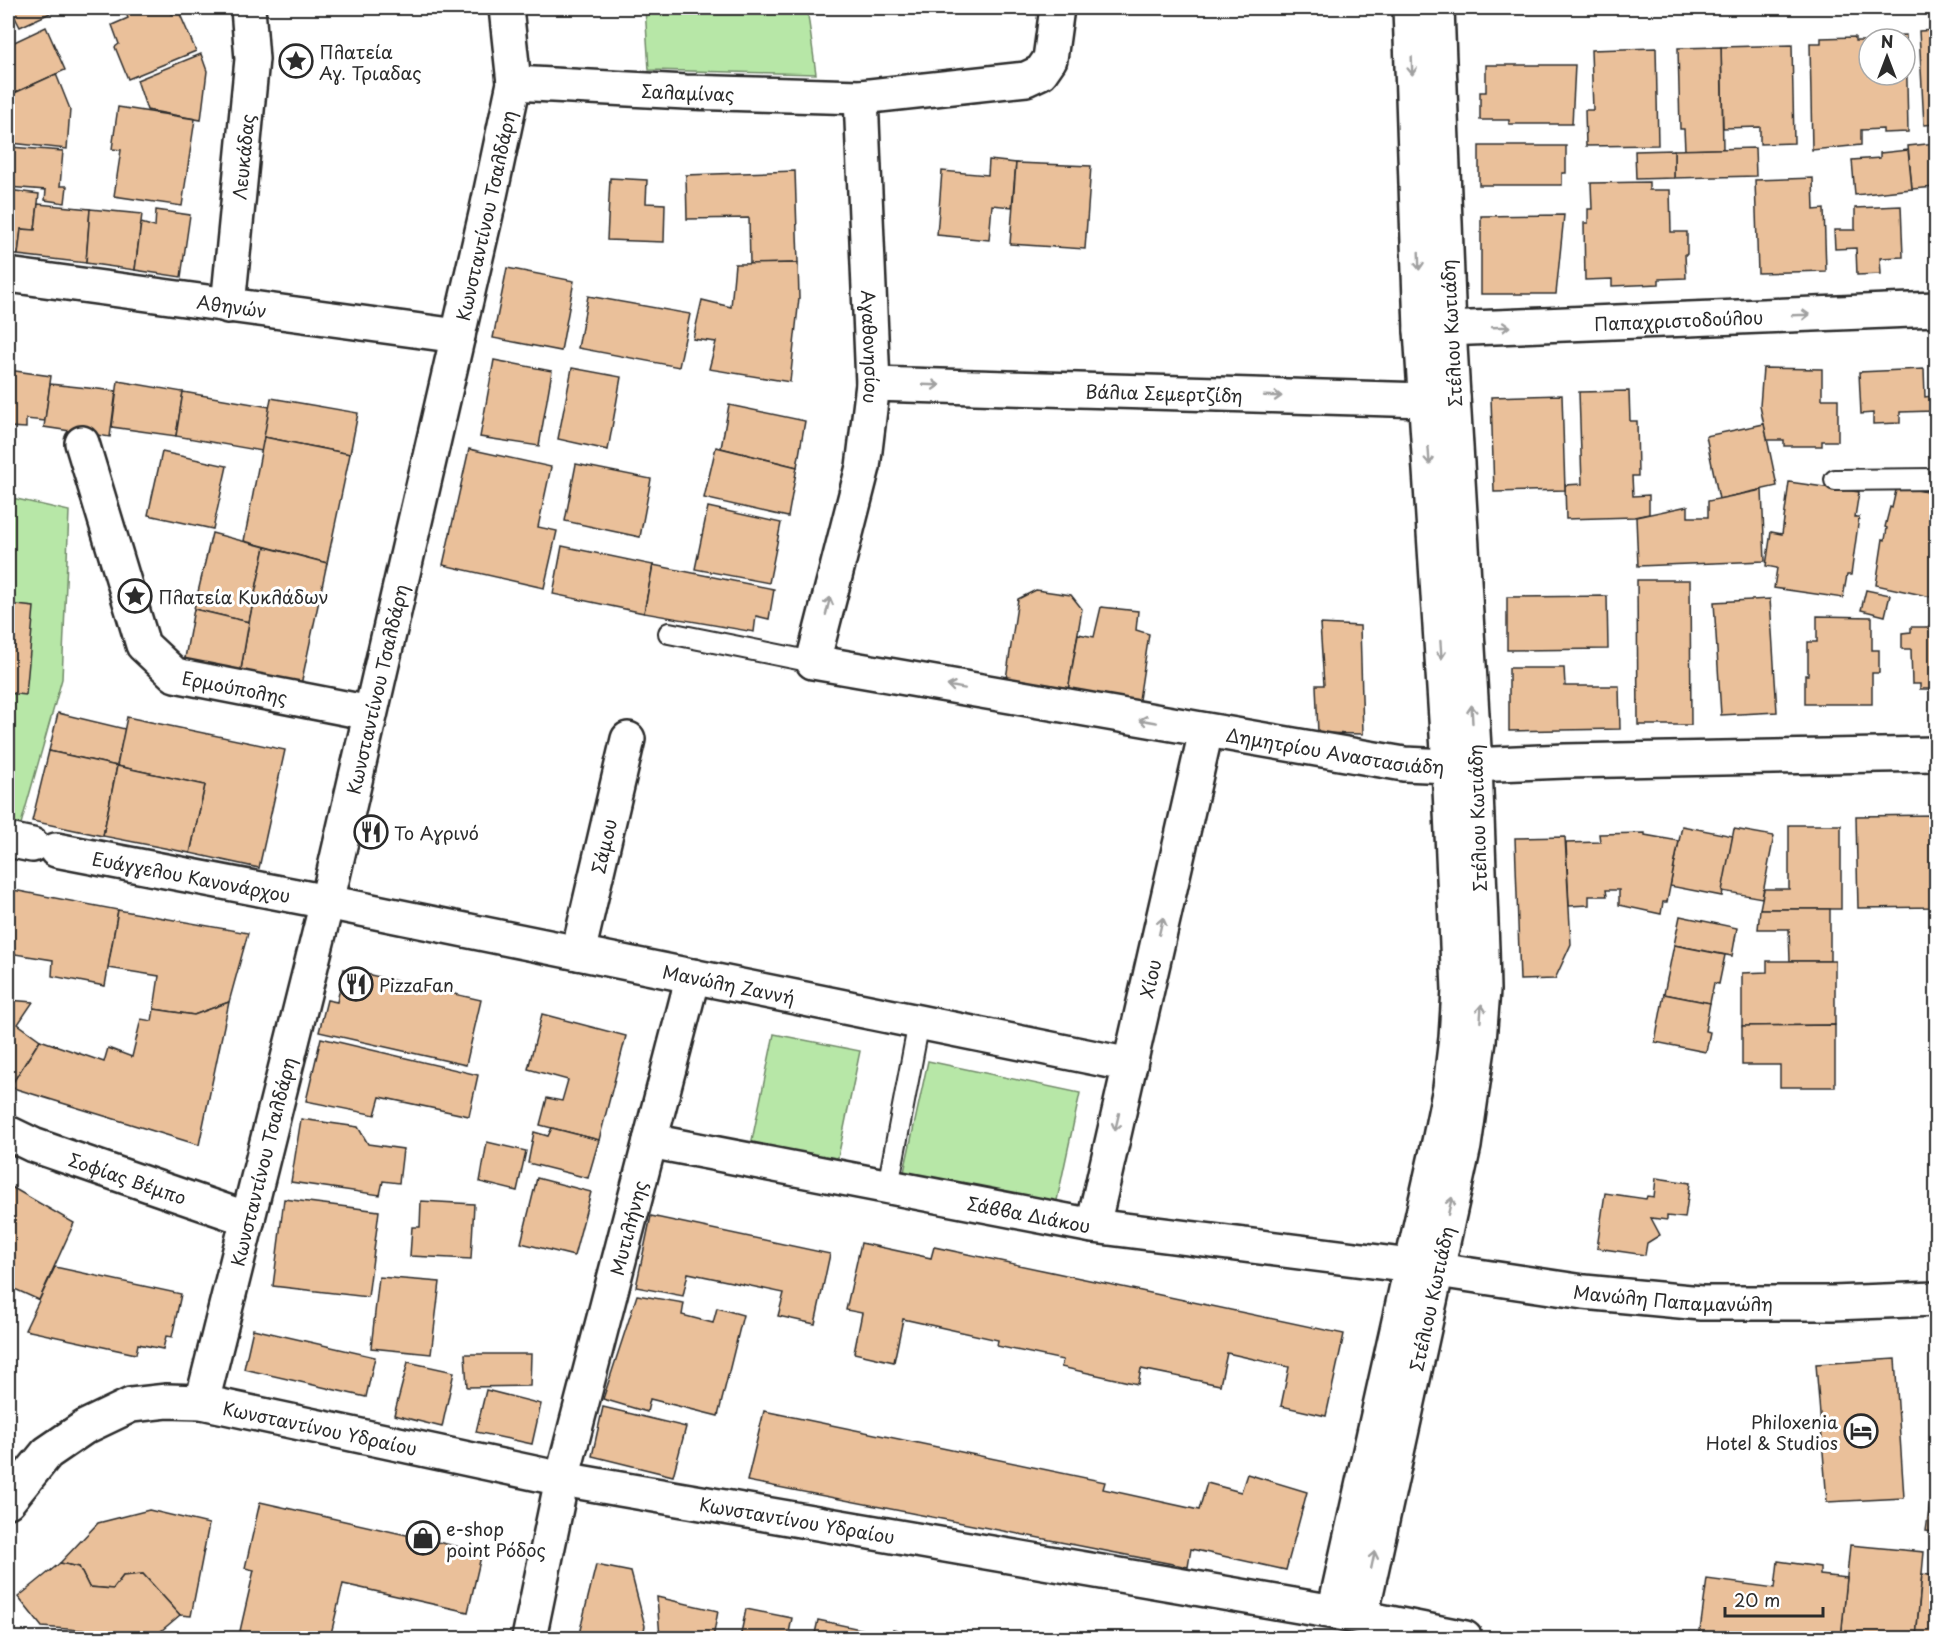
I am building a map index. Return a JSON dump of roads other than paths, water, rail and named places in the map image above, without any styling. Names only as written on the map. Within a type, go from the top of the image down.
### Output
[{"type":"street","name":"Λευκάδας","points":[[228,306],[252,59],[248,8]]},
{"type":"street","name":"Κωνσταντίνου Τσαλδάρη","points":[[202,1402],[327,902],[514,83],[507,8]]},
{"type":"street","name":"Σαλαμίνας","points":[[514,83],[861,97],[1026,79],[1041,72],[1050,59],[1057,8]]},
{"type":"street","name":"Στέλιου Κωτιάδη","points":[[1348,1615],[1423,1268],[1464,1146],[1479,1041],[1482,959],[1462,766],[1436,329],[1410,8]]},
{"type":"street","name":"Στέλιου Κωτιάδη","points":[[1436,329],[1437,8]]},
{"type":"street","name":"Αγαθονησίου","points":[[813,662],[863,467],[873,384],[861,97]]},
{"type":"street","name":"Αθηνών","points":[[8,275],[458,336]]},
{"type":"street","name":"Παπαχριστοδούλου","points":[[1436,329],[1936,309]]},
{"type":"street","name":"Βάλια Σεμερτζίδη","points":[[873,384],[1440,399]]},
{"type":"street","name":"Ερμούπολης","points":[[82,442],[143,645],[176,675],[370,713]]},
{"type":"street","name":"Δημητρίου Αναστασιάδη","points":[[813,662],[1404,764],[1462,766],[1577,761],[1936,754]]},
{"type":"street","name":"Χίου","points":[[1093,1226],[1206,731]]},
{"type":"street","name":"Σάμου","points":[[578,953],[628,739]]},
{"type":"street","name":"Ευάγγελου Κανονάρχου","points":[[32,845],[327,902]]},
{"type":"street","name":"Μανώλη Ζαννή","points":[[327,902],[1130,1065]]},
{"type":"street","name":"Μυτιλήνης","points":[[530,1638],[562,1479],[693,976]]},
{"type":"street","name":"Σοφίας Βέμπο","points":[[8,1133],[33,1145],[248,1220]]},
{"type":"street","name":"Σάββα Διάκου","points":[[650,1141],[1093,1226],[1423,1268]]},
{"type":"street","name":"Μανώλη Παπαμανώλη","points":[[1423,1268],[1584,1292],[1701,1303],[1833,1303],[1936,1299]]},
{"type":"street","name":"Κωνσταντίνου Υδραίου","points":[[8,1499],[47,1453],[85,1427],[131,1405],[167,1401],[202,1402],[562,1479],[1348,1615],[1465,1638]]},
{"type":"lane","points":[[1835,480],[1936,479]]},
{"type":"lane","points":[[669,633],[813,662]]},
{"type":"lane","points":[[888,1186],[919,1022]]},
{"type":"place","name":"Πλατεία Αγ. Τριαδας","points":[[296,61]]},
{"type":"place","name":"Πλατεία Κυκλάδων","points":[[135,596]]},
{"type":"place","name":"Το Αγρινό","points":[[371,832]]},
{"type":"place","name":"PizzaFan","points":[[356,984]]},
{"type":"place","name":"Philoxenia Hotel & Studios","points":[[1861,1431]]},
{"type":"place","name":"e-shop point Ρόδος","points":[[423,1538]]}]
